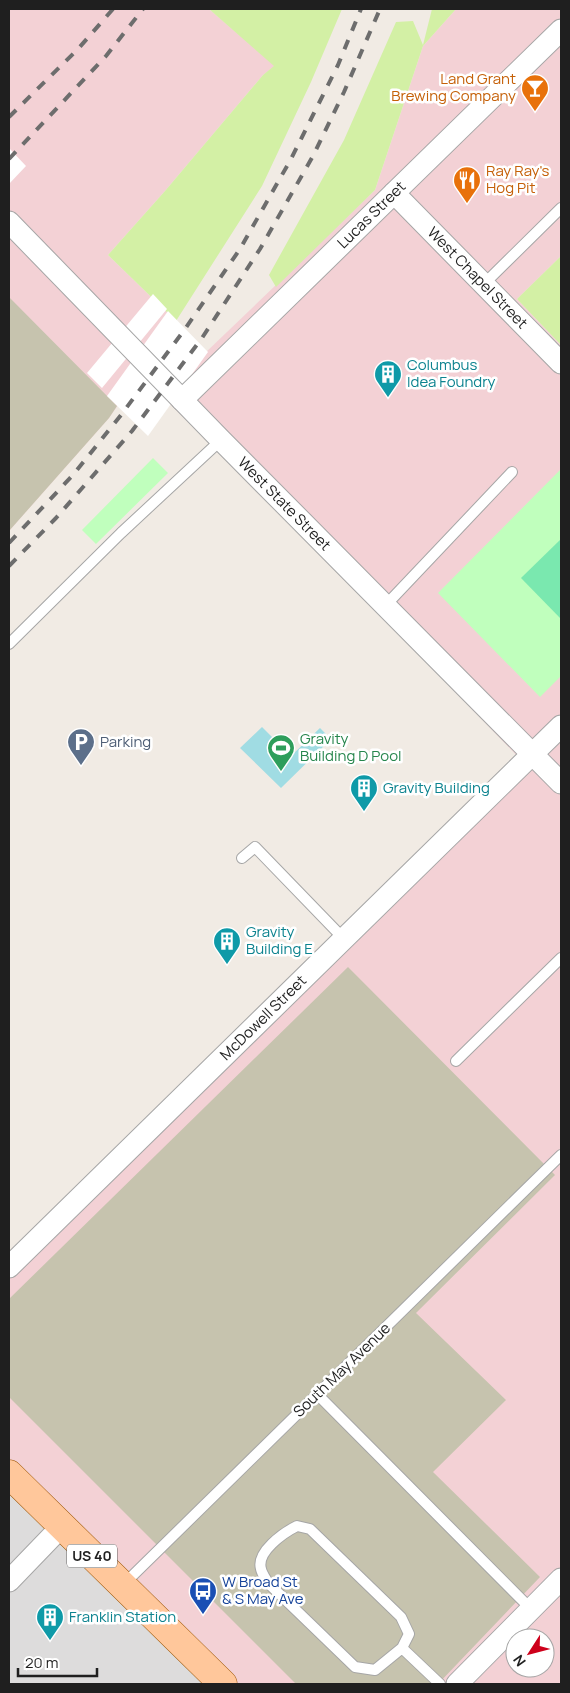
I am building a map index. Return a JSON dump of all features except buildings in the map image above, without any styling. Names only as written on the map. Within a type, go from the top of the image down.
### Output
[{"type":"main road","name":"US 40","points":[[9,1474],[223,1684]]},
{"type":"street","name":"Lucas Street","points":[[182,400],[561,30]]},
{"type":"street","name":"West Chapel Street","points":[[394,193],[561,363]]},
{"type":"street","name":"West State Street","points":[[9,222],[221,440],[561,783]]},
{"type":"street","name":"McDowell Street","points":[[9,1267],[561,726]]},
{"type":"street","points":[[9,1581],[62,1526]]},
{"type":"street","points":[[457,1684],[561,1578]]},
{"type":"lane","points":[[484,284],[561,208]]},
{"type":"lane","points":[[9,644],[121,533],[221,440]]},
{"type":"lane","points":[[386,606],[512,472]]},
{"type":"lane","points":[[242,858],[255,847],[344,939]]},
{"type":"lane","points":[[456,1061],[561,958]]},
{"type":"lane","name":"South May Avenue","points":[[122,1586],[561,1155]]},
{"type":"lane","points":[[317,1394],[531,1610]]},
{"type":"lane","points":[[296,1526],[310,1529],[401,1617],[409,1634],[402,1648],[375,1670],[354,1667],[268,1583],[260,1568],[263,1554],[283,1533],[296,1526]]},
{"type":"lane","points":[[402,1648],[440,1684]]},
{"type":"shaded area","points":[[9,9],[209,9],[275,66],[263,75],[108,255],[176,321],[109,418],[9,531]]},
{"type":"shaded area","points":[[456,9],[561,9],[561,256],[517,299],[561,345],[561,1684],[223,1684],[9,1474],[9,1266],[522,761],[349,582],[170,404],[204,354],[375,190],[423,46]]},
{"type":"shaded area","points":[[9,297],[117,406],[109,418],[9,531]]},
{"type":"shaded area","points":[[348,967],[555,1175],[416,1313],[506,1400],[433,1472],[540,1577],[438,1684],[296,1684],[9,1397],[9,1299]]},
{"type":"shaded area","points":[[9,1474],[223,1684],[9,1684]]},
{"type":"green space","points":[[209,9],[342,9],[311,82],[262,186],[176,321],[108,255],[263,75],[274,66]]},
{"type":"green space","points":[[432,9],[456,9],[423,46],[375,190],[276,287],[269,275],[344,140],[396,22],[413,21],[423,45]]},
{"type":"green space","points":[[561,256],[561,345],[517,299]]},
{"type":"green space","points":[[153,458],[168,473],[96,544],[82,530]]},
{"type":"green space","points":[[561,469],[561,676],[540,697],[438,593]]},
{"type":"green space","points":[[561,539],[561,619],[521,578]]},
{"type":"water","name":"Gravity Building D Pool","points":[[262,727],[291,756],[320,728],[331,739],[281,788],[240,748]]},
{"type":"pier","points":[[9,148],[26,166],[9,184]]},
{"type":"pier","points":[[153,294],[167,309],[102,388],[87,373]]},
{"type":"pier","points":[[168,311],[208,352],[148,436],[107,396]]},
{"type":"railway","points":[[9,117],[78,49],[113,9]]},
{"type":"railway","points":[[9,159],[106,56],[143,9]]},
{"type":"railway","points":[[9,543],[73,475],[121,415],[185,329],[240,249],[291,159],[338,65],[361,9]]},
{"type":"railway","points":[[9,566],[56,518],[132,431],[202,338],[260,249],[313,156],[344,92],[380,9]]},
{"type":"place","name":"Land Grant Brewing Company","points":[[535,112]]},
{"type":"place","name":"Ray Ray's Hog Pit","points":[[467,204]]},
{"type":"place","name":"Columbus Idea Foundry","points":[[388,398]]},
{"type":"place","name":"Parking","points":[[81,766]]},
{"type":"place","name":"Gravity Building D Pool","points":[[281,772]]},
{"type":"place","name":"Gravity Building","points":[[364,812]]},
{"type":"place","name":"Gravity Building E","points":[[227,965]]},
{"type":"place","name":"W Broad St & S May Ave","points":[[203,1615]]},
{"type":"place","name":"Franklin Station","points":[[50,1641]]}]
